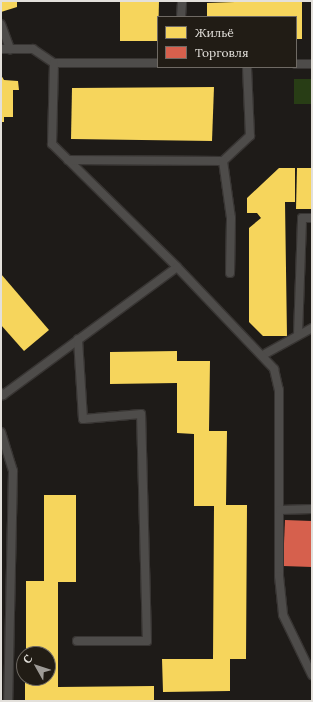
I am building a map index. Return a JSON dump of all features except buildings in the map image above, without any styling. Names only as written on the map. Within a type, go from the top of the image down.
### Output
[{"type":"lane","points":[[181,16],[182,1]]},
{"type":"lane","points":[[1,24],[10,49]]},
{"type":"lane","points":[[1,49],[33,49],[54,63],[157,63]]},
{"type":"lane","points":[[54,63],[52,144],[177,267],[263,355],[274,369],[279,390],[279,576],[283,615],[312,675]]},
{"type":"lane","points":[[297,64],[312,64]]},
{"type":"lane","points":[[68,160],[223,161],[250,136],[247,68]]},
{"type":"lane","points":[[223,161],[231,218],[230,273]]},
{"type":"lane","points":[[298,335],[302,218],[312,218]]},
{"type":"lane","points":[[2,395],[177,267]]},
{"type":"lane","points":[[263,355],[312,328]]},
{"type":"lane","points":[[77,641],[147,640],[141,414],[83,419],[78,338]]},
{"type":"lane","points":[[1,432],[13,471],[8,701]]},
{"type":"lane","points":[[280,510],[312,510]]},
{"type":"green space","points":[[294,79],[312,79],[312,104],[294,104]]}]
